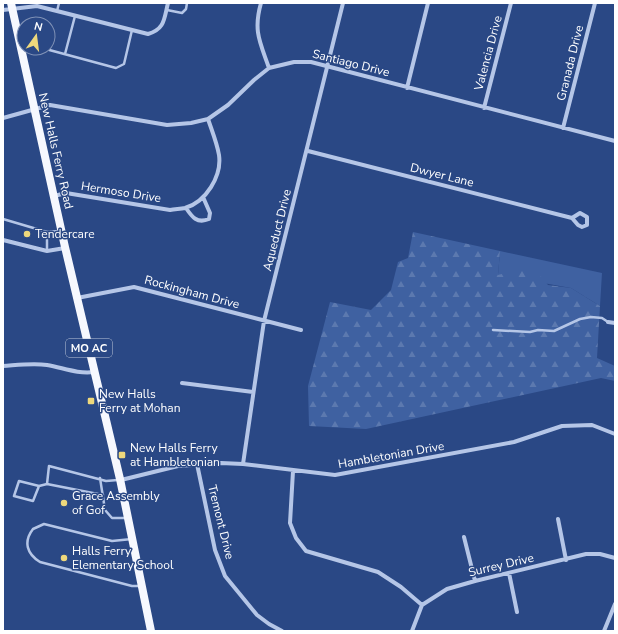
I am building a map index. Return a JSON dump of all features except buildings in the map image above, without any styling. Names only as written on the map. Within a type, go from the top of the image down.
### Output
[{"type":"main road","name":"New Halls Ferry Road","points":[[12,6],[61,230],[120,480],[151,631]]},
{"type":"street","points":[[3,10],[12,6],[37,6],[148,34],[158,31],[163,25],[168,3]]},
{"type":"street","points":[[261,3],[256,20],[258,36],[269,68]]},
{"type":"street","name":"Aqueduct Drive","points":[[243,464],[264,321],[308,151],[343,3]]},
{"type":"street","points":[[407,88],[428,3]]},
{"type":"street","name":"Valencia Drive","points":[[484,108],[512,3]]},
{"type":"street","name":"Granada Drive","points":[[564,128],[595,3]]},
{"type":"street","name":"Santiago Drive","points":[[3,118],[34,111],[50,105],[167,125],[191,123],[208,119],[228,105],[269,68],[294,62],[311,62],[328,68],[615,141]]},
{"type":"street","name":"Hermoso Drive","points":[[54,196],[66,193],[170,210],[186,208],[197,202],[208,192],[216,178],[219,166],[219,155],[208,119]]},
{"type":"street","name":"Dwyer Lane","points":[[308,151],[572,218]]},
{"type":"street","points":[[186,208],[196,220],[202,222],[209,219],[210,213],[203,197]]},
{"type":"street","points":[[3,240],[47,251],[65,247]]},
{"type":"street","name":"Rockingham Drive","points":[[77,298],[134,287],[301,330]]},
{"type":"street","points":[[608,322],[615,323]]},
{"type":"street","points":[[3,366],[26,364],[47,366],[80,374],[94,372]]},
{"type":"street","points":[[182,384],[253,392]]},
{"type":"street","name":"Hambletonian Drive","points":[[120,480],[160,469],[196,464],[243,464],[334,475],[356,473],[514,442],[562,426],[592,425],[615,434]]},
{"type":"street","name":"Tremont Drive","points":[[196,464],[215,550],[226,576],[257,614],[269,624],[282,631]]},
{"type":"street","points":[[293,471],[290,523],[296,538],[306,551],[378,572],[401,586],[422,605],[412,631]]},
{"type":"street","points":[[558,519],[566,560]]},
{"type":"street","points":[[464,537],[475,581]]},
{"type":"street","name":"Surrey Drive","points":[[422,605],[447,589],[475,581],[586,554],[600,554],[615,558]]},
{"type":"street","points":[[509,573],[517,612]]},
{"type":"street","points":[[604,631],[615,604]]},
{"type":"lane","points":[[57,11],[59,3]]},
{"type":"lane","points":[[166,10],[182,13],[186,9],[188,3]]},
{"type":"lane","points":[[65,54],[75,16]]},
{"type":"lane","points":[[56,52],[116,68],[120,67],[124,64],[132,30]]},
{"type":"lane","points":[[3,218],[47,232],[61,230]]},
{"type":"lane","points":[[47,232],[47,251]]},
{"type":"lane","points":[[493,330],[530,332],[538,330],[554,331],[580,319],[591,317],[602,318],[608,322]]},
{"type":"lane","points":[[47,484],[49,466],[100,478],[106,481],[120,480]]},
{"type":"lane","points":[[100,478],[105,510],[112,518],[128,518]]},
{"type":"lane","points":[[39,486],[33,500],[14,496],[19,481],[39,486],[47,484],[103,495]]},
{"type":"lane","points":[[132,539],[112,541],[44,524],[33,529],[26,542],[29,554],[40,562],[132,586],[142,586]]},
{"type":"green space","points":[[413,232],[500,251],[498,275],[517,270],[537,272],[548,285],[571,288],[600,306],[597,358],[615,366],[615,381],[601,378],[366,429],[309,426],[308,386],[330,302],[371,310],[391,290],[398,262],[408,258]]},
{"type":"green space","points":[[500,251],[602,273],[600,306],[571,288],[498,275]]},
{"type":"place","name":"Tendercare","points":[[27,234]]},
{"type":"place","name":"New Halls Ferry at Mohan","points":[[91,401]]},
{"type":"place","name":"New Halls Ferry at Hambletonian","points":[[122,455]]},
{"type":"place","name":"Grace Assembly of Gof","points":[[64,503]]},
{"type":"place","name":"Halls Ferry Elementary School","points":[[64,558]]}]
